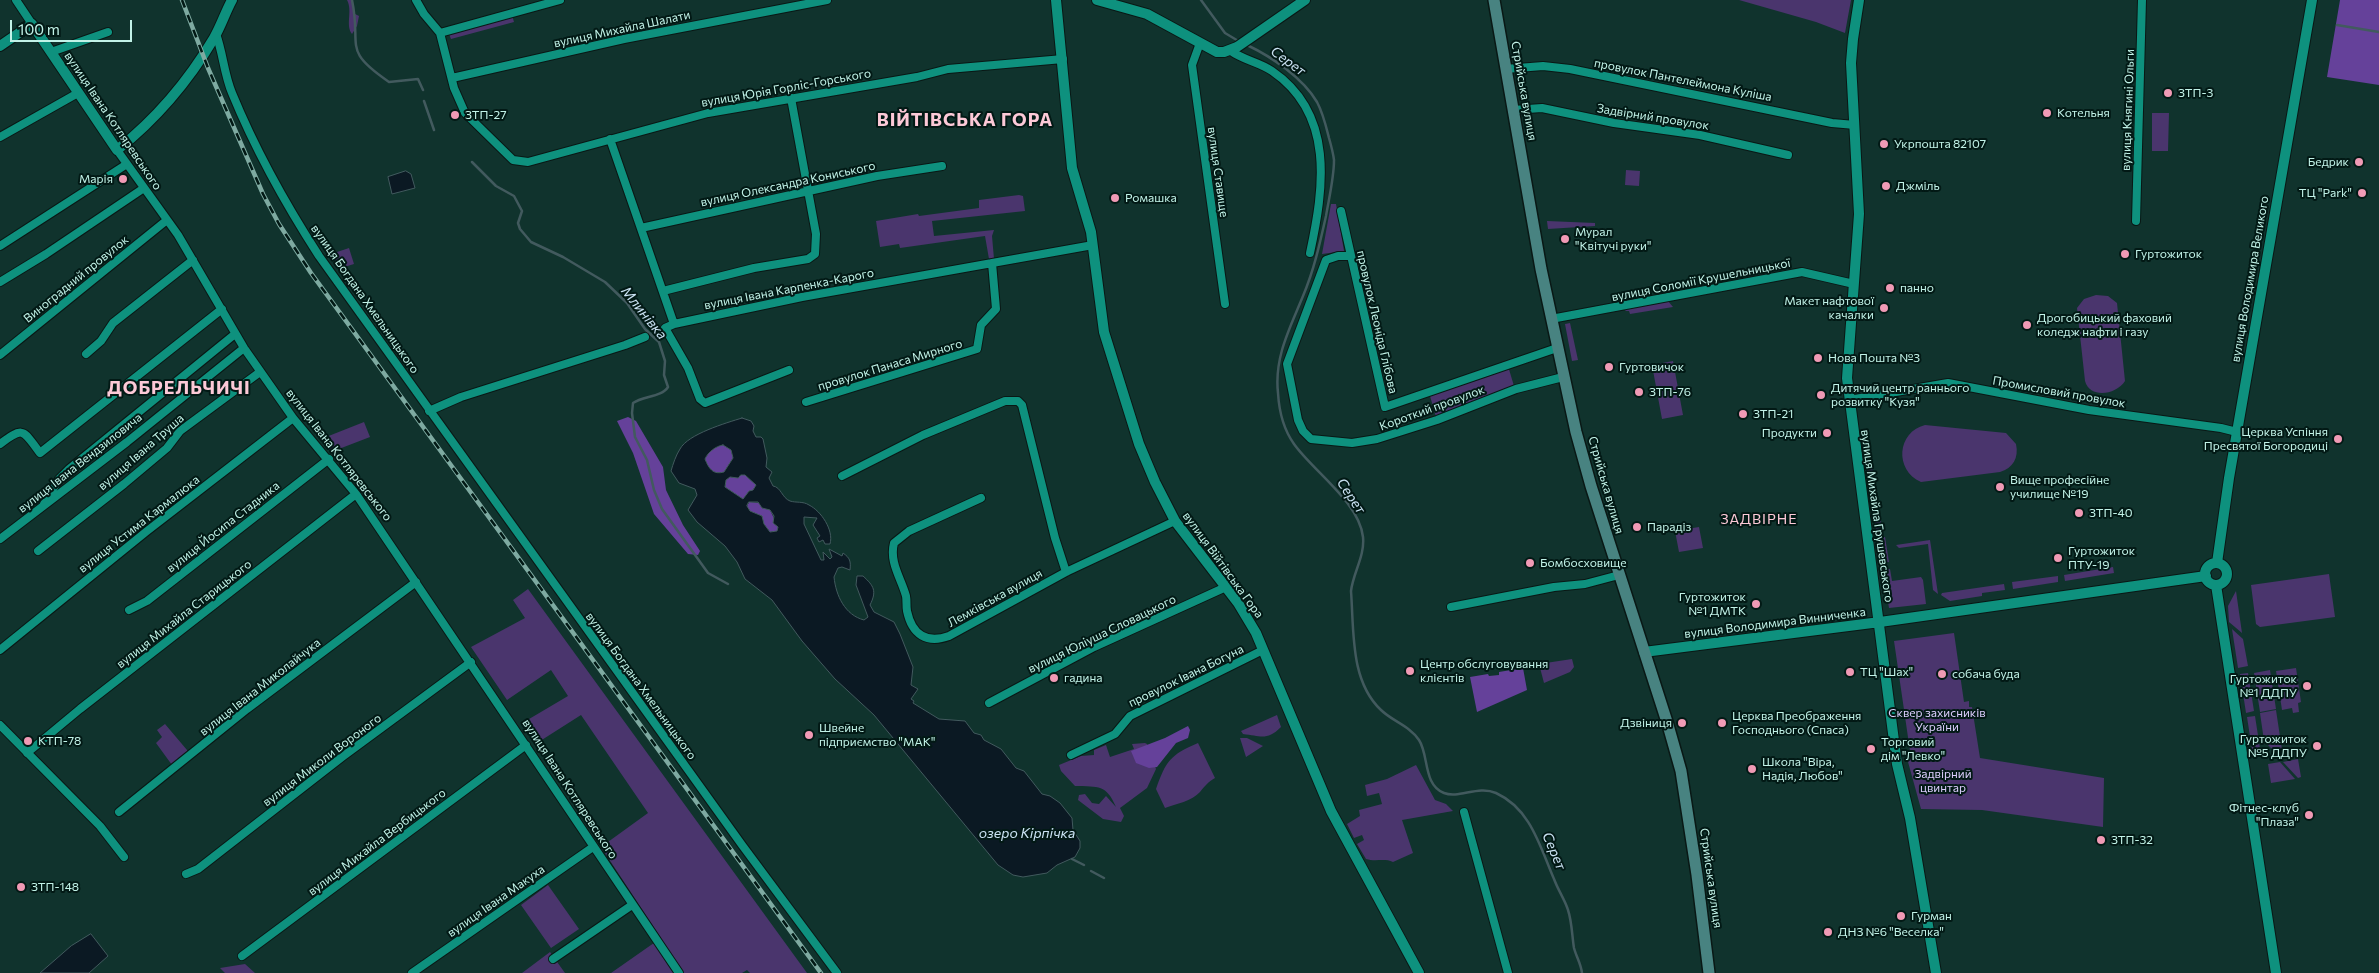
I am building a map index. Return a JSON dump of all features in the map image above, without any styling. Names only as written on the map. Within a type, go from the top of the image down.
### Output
[{"type":"main road","name":"Стрийська вулиця","points":[[1494,0],[1505,69],[1563,377],[1588,477],[1681,771],[1696,867],[1709,973]]},
{"type":"street","name":"вулиця Івана Котляревського","points":[[16,0],[117,150],[167,220],[260,372],[293,418],[329,459],[356,494],[679,973]]},
{"type":"street","points":[[117,150],[140,130],[179,86],[216,34],[232,0]]},
{"type":"street","points":[[416,0],[424,14],[440,33],[452,78]]},
{"type":"street","points":[[440,33],[560,0]]},
{"type":"street","name":"вулиця Михайла Шалати","points":[[452,78],[624,39],[827,0]]},
{"type":"street","name":"вулиця Війтівська Гора","points":[[1056,0],[1072,168],[1087,215],[1093,245],[1102,319],[1112,360],[1142,450],[1175,521],[1249,620],[1331,811],[1419,973]]},
{"type":"street","points":[[1097,0],[1147,14],[1217,52],[1234,49],[1305,0]]},
{"type":"street","name":"вулиця Михайла Грушевського","points":[[1860,0],[1851,54],[1858,214],[1847,362],[1849,400],[1880,622],[1897,764],[1910,818],[1936,973]]},
{"type":"street","name":"вулиця Княгині Ольги","points":[[2136,222],[2142,0]]},
{"type":"street","name":"вулиця Володимира Великого","points":[[2217,563],[2237,432],[2312,0]]},
{"type":"street","points":[[0,46],[32,24]]},
{"type":"street","points":[[50,52],[108,32]]},
{"type":"street","name":"вулиця Богдана Хмельницького","points":[[216,34],[227,79],[237,104],[296,217],[319,256],[742,845],[837,973]]},
{"type":"street","name":"вулиця Ставище","points":[[1200,43],[1192,65],[1225,304]]},
{"type":"street","points":[[1234,49],[1272,71],[1302,100],[1313,122],[1319,142],[1322,168],[1319,206],[1310,253]]},
{"type":"street","name":"вулиця Юрія Горліс-Горського","points":[[452,78],[459,103],[465,113],[498,148],[518,162],[528,162],[680,119],[917,77],[948,69],[1063,59]]},
{"type":"street","name":"провулок Пантелеймона Куліша","points":[[1505,69],[1543,66],[1570,69],[1838,124],[1855,125]]},
{"type":"street","points":[[0,138],[78,93]]},
{"type":"street","points":[[662,291],[754,268],[812,257],[816,251],[816,240],[791,98]]},
{"type":"street","name":"Задвірний провулок","points":[[1513,110],[1542,108],[1614,123],[1700,135],[1788,156]]},
{"type":"street","points":[[610,139],[674,324],[665,328],[688,368],[700,399],[705,403],[789,370]]},
{"type":"street","points":[[0,246],[127,164]]},
{"type":"street","name":"вулиця Олександра Кониського","points":[[641,228],[808,190],[877,176],[942,166]]},
{"type":"street","points":[[0,282],[46,254],[144,188]]},
{"type":"street","name":"провулок Леоніда Глібова","points":[[1340,211],[1385,407],[1557,348]]},
{"type":"street","name":"Виноградний провулок","points":[[0,355],[167,220]]},
{"type":"street","name":"вулиця Івана Карпенка-Карого","points":[[674,324],[802,297],[1093,245]]},
{"type":"street","name":"Короткий провулок","points":[[1349,256],[1338,256],[1326,260],[1287,364],[1298,420],[1303,431],[1312,439],[1352,443],[1377,439],[1437,420],[1516,389],[1563,377]]},
{"type":"street","points":[[86,354],[101,341],[113,323],[193,260]]},
{"type":"street","name":"провулок Панаса Мирного","points":[[806,402],[977,349],[981,325],[996,309],[992,262]]},
{"type":"street","name":"вулиця Соломії Крушельницької","points":[[1551,319],[1802,272],[1854,284]]},
{"type":"street","points":[[0,444],[15,432],[20,431],[25,434],[40,453],[222,308]]},
{"type":"street","points":[[43,506],[59,479],[69,469],[235,334]]},
{"type":"street","points":[[429,411],[461,398],[625,346],[645,337]]},
{"type":"street","name":"вулиця Івана Вендзиловича","points":[[0,539],[244,348]]},
{"type":"street","name":"вулиця Івана Труша","points":[[38,551],[167,448],[180,431],[260,372]]},
{"type":"street","name":"Промисловий провулок","points":[[1849,400],[1948,384],[2089,410],[2221,428],[2237,432]]},
{"type":"street","points":[[842,476],[923,435],[1005,401],[1018,400],[1022,405],[1055,538],[1066,572]]},
{"type":"street","name":"вулиця Устима Кармалюка","points":[[0,650],[139,537],[293,418]]},
{"type":"street","name":"вулиця Йосипа Стадника","points":[[129,610],[147,601],[329,459]]},
{"type":"street","name":"вулиця Михайла Старицького","points":[[27,753],[87,703],[356,494]]},
{"type":"street","name":"Лемківська вулиця","points":[[981,498],[909,531],[894,543],[894,563],[906,597],[908,611],[916,630],[922,636],[939,640],[949,636],[1066,572],[1175,521]]},
{"type":"street","points":[[2217,563],[2224,567],[2227,575],[2224,582],[2216,584],[2209,581],[2206,576],[2208,568],[2217,563]]},
{"type":"street","points":[[1450,607],[1554,587],[1586,584],[1619,575]]},
{"type":"street","name":"вулиця Володимира Винниченка","points":[[1644,652],[1880,622],[2143,583],[2206,576]]},
{"type":"street","name":"вулиця Івана Миколайчука","points":[[119,812],[247,709],[416,582]]},
{"type":"street","points":[[2216,584],[2276,973]]},
{"type":"street","name":"вулиця Юліуша Словацького","points":[[989,703],[1094,647],[1226,587]]},
{"type":"street","name":"провулок Івана Богуна","points":[[1071,755],[1115,734],[1130,716],[1263,650]]},
{"type":"street","name":"вулиця Миколи Вороного","points":[[186,874],[198,869],[342,757],[471,662]]},
{"type":"street","points":[[0,725],[100,826],[124,857]]},
{"type":"street","name":"вулиця Михайла Вербицького","points":[[242,956],[526,745]]},
{"type":"street","points":[[1464,812],[1508,973]]},
{"type":"street","name":"вулиця Івана Макуха","points":[[412,973],[593,847]]},
{"type":"street","points":[[553,959],[632,905]]},
{"type":"green space","points":[[347,0],[352,0],[355,14],[359,16],[357,26],[352,34],[349,26],[349,4]]},
{"type":"green space","points":[[1739,0],[1851,0],[1845,33],[1816,22]]},
{"type":"green space","points":[[512,15],[514,22],[451,39],[449,34]]},
{"type":"green space","points":[[2152,113],[2169,113],[2168,151],[2152,151]]},
{"type":"green space","points":[[1626,170],[1640,171],[1639,186],[1625,185]]},
{"type":"green space","points":[[1023,196],[1025,211],[932,221],[934,236],[994,230],[992,236],[994,259],[989,259],[985,236],[900,248],[899,244],[880,247],[876,221],[918,214],[919,216],[979,208],[979,200]]},
{"type":"green space","points":[[1331,204],[1336,204],[1344,251],[1322,254]]},
{"type":"green space","points":[[1547,221],[1595,223],[1595,226],[1548,229]]},
{"type":"green space","points":[[349,248],[354,264],[341,268],[331,254]]},
{"type":"green space","points":[[2096,295],[2108,296],[2117,303],[2125,381],[2116,389],[2104,393],[2092,391],[2085,381],[2077,308],[2084,299]]},
{"type":"green space","points":[[1668,301],[1673,307],[1630,314],[1629,311],[1625,311],[1627,308]]},
{"type":"green space","points":[[1570,323],[1578,360],[1572,361],[1565,324]]},
{"type":"green space","points":[[1673,361],[1683,415],[1662,419],[1652,365]]},
{"type":"green space","points":[[1508,366],[1514,386],[1436,417],[1430,396]]},
{"type":"green space","points":[[364,422],[370,437],[331,452],[321,439]]},
{"type":"green space","points":[[1925,425],[2006,433],[2016,444],[2016,458],[2012,465],[2000,472],[1921,482],[1906,469],[1902,452],[1904,443],[1909,435]]},
{"type":"green space","points":[[1871,461],[1882,528],[1876,529],[1866,462]]},
{"type":"green space","points":[[1699,527],[1703,548],[1679,552],[1675,531]]},
{"type":"green space","points":[[1885,537],[1889,562],[1882,563],[1878,538]]},
{"type":"green space","points":[[1930,540],[1938,594],[1933,590],[1928,544],[1899,548],[1896,545]]},
{"type":"green space","points":[[2113,567],[2114,573],[2065,581],[2064,575]]},
{"type":"green space","points":[[1890,569],[1892,581],[1921,577],[1926,604],[1889,608],[1883,570]]},
{"type":"green space","points":[[2329,574],[2335,617],[2260,627],[2256,624],[2251,585]]},
{"type":"green space","points":[[2058,576],[2058,582],[2013,589],[2012,582]]},
{"type":"green space","points":[[2004,584],[2005,590],[1982,593],[1982,596],[1950,601],[1941,595],[1942,593]]},
{"type":"green space","points":[[528,589],[807,973],[750,973],[747,970],[742,973],[611,973],[661,938],[601,847],[648,813],[581,715],[537,743],[524,722],[568,696],[551,670],[507,700],[471,647],[525,618],[513,600]]},
{"type":"green space","points":[[2236,591],[2242,633],[2229,622],[2228,606]]},
{"type":"green space","points":[[2232,629],[2243,639],[2248,666],[2238,668]]},
{"type":"green space","points":[[1954,633],[1964,702],[1969,701],[1969,707],[1972,707],[1980,758],[2104,778],[2103,827],[1982,810],[1921,809],[1905,751],[1910,751],[1894,641]]},
{"type":"green space","points":[[1572,659],[1574,667],[1570,672],[1544,683],[1539,664]]},
{"type":"green space","points":[[2296,668],[2301,702],[2298,703],[2299,712],[2293,713],[2292,708],[2282,710],[2276,671]]},
{"type":"green space","points":[[2270,670],[2276,709],[2260,712],[2254,673]]},
{"type":"green space","points":[[2248,673],[2254,711],[2246,713],[2240,674]]},
{"type":"green space","points":[[2276,710],[2282,750],[2274,751],[2264,741],[2260,713]]},
{"type":"green space","points":[[1277,715],[1281,727],[1268,736],[1243,734],[1241,731]]},
{"type":"green space","points":[[2255,716],[2261,755],[2253,756],[2247,717]]},
{"type":"green space","points":[[165,724],[187,750],[187,753],[172,765],[156,743],[162,737],[157,730]]},
{"type":"green space","points":[[1240,738],[1247,738],[1263,746],[1246,757]]},
{"type":"green space","points":[[1145,743],[1156,769],[1147,788],[1120,808],[1124,816],[1121,822],[1103,819],[1078,800],[1079,795],[1085,794],[1092,803],[1099,804],[1106,796],[1116,807],[1109,794],[1101,788],[1075,786],[1061,771],[1059,765],[1081,756],[1094,755],[1094,750],[1106,745],[1110,757],[1134,749],[1132,744]]},
{"type":"green space","points":[[1198,743],[1215,778],[1193,798],[1165,808],[1156,789],[1166,765],[1175,755]]},
{"type":"green space","points":[[2298,759],[2301,777],[2298,778],[2283,762]]},
{"type":"green space","points":[[2280,762],[2295,779],[2271,783],[2268,764]]},
{"type":"green space","points":[[1416,765],[1435,800],[1446,804],[1453,811],[1402,820],[1413,853],[1393,862],[1366,859],[1357,844],[1364,840],[1362,835],[1354,838],[1347,824],[1360,816],[1359,810],[1382,804],[1379,793],[1367,796],[1365,785],[1387,779]]},
{"type":"green space","points":[[548,885],[579,929],[551,948],[521,905]]},
{"type":"green space","points":[[550,952],[565,973],[522,973]]},
{"type":"green space","points":[[245,964],[255,973],[225,973],[220,968]]},
{"type":"shaded area","points":[[2340,0],[2379,0],[2379,85],[2327,77]]},
{"type":"shaded area","points":[[628,417],[636,421],[663,467],[666,490],[683,525],[700,551],[698,555],[688,554],[654,514],[633,453],[617,421]]},
{"type":"shaded area","points":[[723,445],[731,450],[733,458],[724,472],[717,473],[710,468],[705,459],[712,450]]},
{"type":"shaded area","points":[[741,475],[745,475],[756,485],[743,499],[725,487],[726,480],[730,477],[738,478]]},
{"type":"shaded area","points":[[749,502],[759,503],[762,508],[770,510],[778,527],[777,531],[770,532],[764,524],[762,516],[750,511],[747,506]]},
{"type":"shaded area","points":[[1523,668],[1527,690],[1477,712],[1470,677],[1488,674],[1489,676],[1499,675],[1499,672]]},
{"type":"shaded area","points":[[1188,726],[1190,730],[1188,738],[1176,743],[1157,767],[1149,768],[1136,763],[1131,751],[1165,738]]},
{"type":"water","points":[[406,171],[411,174],[415,188],[392,194],[388,177]]},
{"type":"water","name":"озеро Кірпічка","points":[[742,418],[751,421],[756,437],[763,439],[767,458],[766,467],[772,472],[769,478],[773,486],[778,488],[785,498],[790,501],[804,503],[814,508],[826,522],[830,533],[830,544],[825,544],[823,540],[819,542],[817,538],[820,536],[813,525],[817,518],[804,517],[804,524],[821,560],[824,560],[823,552],[830,559],[832,557],[829,549],[842,556],[843,553],[849,558],[850,570],[842,567],[838,568],[834,577],[839,598],[843,604],[857,617],[864,620],[868,617],[856,585],[857,576],[863,576],[870,583],[874,592],[870,605],[874,612],[894,622],[913,667],[911,685],[918,689],[911,699],[914,701],[913,703],[939,719],[965,721],[974,733],[981,735],[984,740],[1001,749],[1016,768],[1024,771],[1042,794],[1050,796],[1060,803],[1072,818],[1073,830],[1080,841],[1080,848],[1075,857],[1057,865],[1047,873],[1023,877],[1013,875],[998,865],[874,715],[835,679],[802,641],[772,600],[745,579],[737,562],[725,546],[697,522],[688,510],[697,495],[695,489],[679,483],[671,471],[675,460],[680,449],[691,439],[708,430]],"holes":[[[723,445],[731,450],[733,458],[724,472],[717,473],[710,468],[705,459],[712,450]],[[741,475],[745,475],[756,485],[743,499],[725,487],[726,480],[730,477],[738,478]],[[749,502],[758,502],[762,508],[770,510],[774,516],[773,523],[778,527],[777,531],[770,532],[764,524],[762,516],[750,511],[747,506]]]},
{"type":"water","points":[[91,934],[108,956],[89,973],[40,973],[71,946]]},
{"type":"waterway","name":"Млинівка","points":[[352,0],[356,47],[364,62],[389,82],[418,79],[423,90]]},
{"type":"waterway","name":"Серет","points":[[1201,0],[1225,33],[1240,42]]},
{"type":"waterway","points":[[2337,25],[2379,32]]},
{"type":"waterway","name":"Серет","points":[[1247,45],[1286,69],[1311,93],[1323,115],[1333,154],[1332,181],[1326,216],[1310,276],[1284,343],[1277,380],[1280,406],[1287,433],[1302,454],[1344,499],[1360,524],[1363,544],[1361,558],[1351,591],[1356,655],[1364,685],[1371,698],[1381,710],[1406,727],[1419,740],[1429,777],[1437,789],[1450,794],[1482,790],[1496,793],[1508,800],[1526,819],[1539,842],[1567,906],[1574,948],[1582,973]]},
{"type":"waterway","name":"Млинівка","points":[[424,101],[434,130]]},
{"type":"waterway","name":"Млинівка","points":[[472,162],[496,186],[514,196],[522,211],[518,223],[520,229],[531,242],[563,257],[605,282],[627,303],[645,329],[659,342],[665,361],[664,375],[668,387],[657,395],[633,403],[632,413],[635,437],[647,460],[654,490],[662,509],[708,573],[728,584]]},
{"type":"waterway","name":"Млинівка","points":[[1072,859],[1084,865]]},
{"type":"waterway","name":"Млинівка","points":[[1091,871],[1104,878]]},
{"type":"railway","points":[[182,0],[208,68],[263,194],[279,224],[311,273],[821,973]]},
{"type":"place","name":"ЗТП-3","points":[[2168,93]]},
{"type":"place","name":"Котельня","points":[[2047,113]]},
{"type":"place","name":"ЗТП-27","points":[[455,115]]},
{"type":"place","name":"Укрпошта 82107","points":[[1884,144]]},
{"type":"place","name":"Бедрик","points":[[2359,162]]},
{"type":"place","name":"Марія","points":[[123,179]]},
{"type":"place","name":"Джміль","points":[[1886,186]]},
{"type":"place","name":"ТЦ \"Park\"","points":[[2362,193]]},
{"type":"place","name":"Ромашка","points":[[1115,198]]},
{"type":"place","name":"Мурал \"Квітучі руки\"","points":[[1565,239]]},
{"type":"place","name":"Гуртожиток","points":[[2125,254]]},
{"type":"place","name":"панно","points":[[1890,288]]},
{"type":"place","name":"Макет нафтової качалки","points":[[1884,308]]},
{"type":"place","name":"Дрогобицький фаховий коледж нафти і газу","points":[[2027,325]]},
{"type":"place","name":"Нова Пошта №3","points":[[1818,358]]},
{"type":"place","name":"Гуртовичок","points":[[1609,367]]},
{"type":"place","name":"ЗТП-76","points":[[1639,392]]},
{"type":"place","name":"Дитячий центр раннього розвитку \"Кузя\"","points":[[1821,395]]},
{"type":"place","name":"ЗТП-21","points":[[1743,414]]},
{"type":"place","name":"Продукти","points":[[1827,433]]},
{"type":"place","name":"Церква Успіння Пресвятої Богородиці","points":[[2338,439]]},
{"type":"place","name":"Вище професійне училище №19","points":[[2000,487]]},
{"type":"place","name":"ЗТП-40","points":[[2079,513]]},
{"type":"place","name":"Парадіз","points":[[1637,527]]},
{"type":"place","name":"Гуртожиток ПТУ-19","points":[[2058,558]]},
{"type":"place","name":"Бомбосховище","points":[[1530,563]]},
{"type":"place","name":"Гуртожиток №1 ДМТК","points":[[1756,604]]},
{"type":"place","name":"Центр обслуговування клієнтів","points":[[1410,671]]},
{"type":"place","name":"ТЦ \"Шах\"","points":[[1850,672]]},
{"type":"place","name":"собача буда","points":[[1942,674]]},
{"type":"place","name":"гадина","points":[[1054,678]]},
{"type":"place","name":"Гуртожиток №1 ДДПУ","points":[[2307,686]]},
{"type":"place","name":"Дзвіниця","points":[[1682,723]]},
{"type":"place","name":"Церква Преображення Господнього (Спаса)","points":[[1722,723]]},
{"type":"place","name":"Швейне підприємство \"МАК\"","points":[[809,735]]},
{"type":"place","name":"КТП-78","points":[[28,741]]},
{"type":"place","name":"Гуртожиток №5 ДДПУ","points":[[2317,746]]},
{"type":"place","name":"Торговий дім \"Левко\"","points":[[1871,749]]},
{"type":"place","name":"Школа \"Віра, Надія, Любов\"","points":[[1752,769]]},
{"type":"place","name":"Фітнес-клуб \"Плаза\"","points":[[2309,815]]},
{"type":"place","name":"ЗТП-32","points":[[2101,840]]},
{"type":"place","name":"ЗТП-148","points":[[21,887]]},
{"type":"place","name":"Гурман","points":[[1901,916]]},
{"type":"place","name":"ДНЗ №6 \"Веселка\"","points":[[1828,932]]},
{"type":"district","name":"ВІЙТІВСЬКА ГОРА","points":[[965,120]]},
{"type":"district","name":"ДОБРЕЛЬЧИЧІ","points":[[179,388]]},
{"type":"district","name":"ЗАДВІРНЕ","points":[[1759,519]]},
{"type":"park label","name":"Сквер захисників України","points":[[1937,720]]},
{"type":"park label","name":"Задвірний цвинтар","points":[[1943,781]]}]
